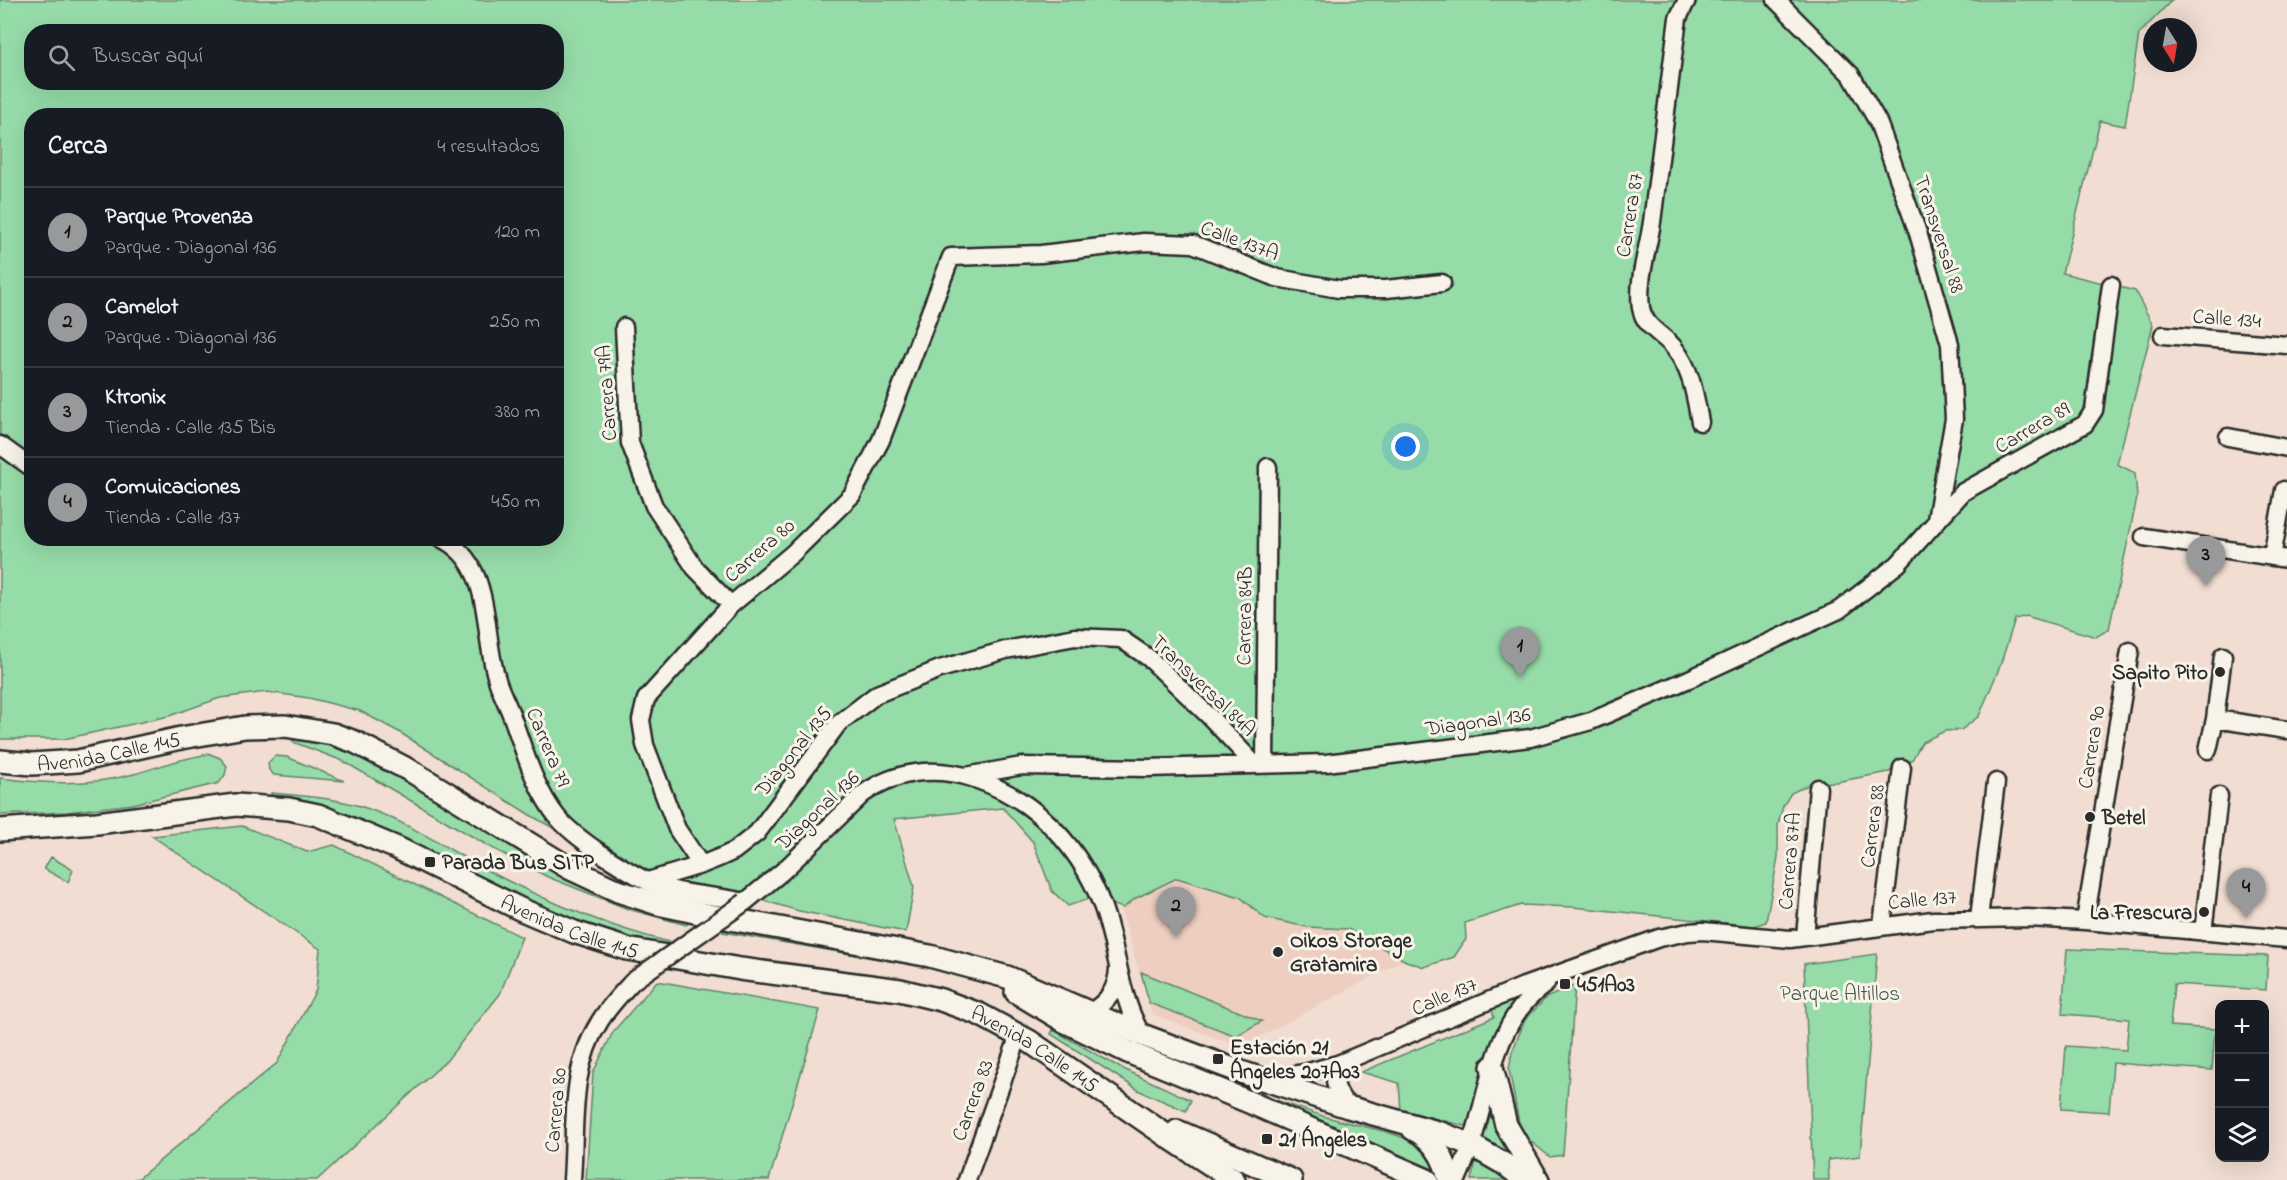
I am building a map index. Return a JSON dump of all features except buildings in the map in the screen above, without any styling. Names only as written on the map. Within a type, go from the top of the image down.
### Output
[{"type":"main road","name":"Avenida Calle 145","points":[[0,761],[32,764],[78,761],[181,738],[245,727],[285,726],[333,734],[355,742],[411,771],[569,868],[618,891],[658,904],[855,944],[902,951],[958,963],[1007,977],[1142,1035],[1262,1079],[1348,1107],[1411,1123],[1471,1145],[1506,1165],[1525,1180]]},
{"type":"main road","name":"Avenida Calle 145","points":[[0,830],[97,823],[236,805],[269,806],[306,812],[397,848],[520,909],[584,936],[627,949],[740,969],[900,990],[941,1000],[979,1014],[1019,1035],[1234,1180]]},
{"type":"main road","name":"Avenida Calle 145","points":[[958,963],[1014,991],[1064,1021],[1128,1052],[1424,1179]]},
{"type":"main road","points":[[1492,1067],[1506,1125],[1538,1180]]},
{"type":"main road","name":"Avenida Calle 145","points":[[1128,1108],[1291,1180]]},
{"type":"main road","points":[[1379,1116],[1407,1125],[1424,1135],[1438,1149],[1446,1166],[1449,1180]]},
{"type":"street","name":"Carrera 87","points":[[1687,0],[1678,18],[1652,226],[1641,285],[1641,309],[1646,322],[1674,348],[1687,369],[1694,388],[1700,422]]},
{"type":"street","name":"Transversal 88","points":[[1776,0],[1851,75],[1878,122],[1918,233],[1950,344],[1953,420],[1936,520]]},
{"type":"street","name":"Calle 137A","points":[[951,257],[1041,254],[1144,242],[1193,244],[1277,278],[1339,288],[1386,290],[1442,283]]},
{"type":"street","name":"Carrera 80","points":[[701,865],[677,829],[645,745],[641,720],[646,699],[731,605],[793,553],[852,495],[881,440],[897,392],[951,257]]},
{"type":"street","name":"Carrera 89","points":[[1936,520],[1963,492],[2085,424],[2094,410],[2111,285]]},
{"type":"street","name":"Carrera 79A","points":[[624,327],[630,443],[650,496],[654,506],[695,568],[731,605]]},
{"type":"street","name":"Calle 134","points":[[2163,335],[2287,345]]},
{"type":"street","points":[[2228,437],[2287,448]]},
{"type":"street","points":[[0,445],[24,462]]},
{"type":"street","name":"Carrera 84B","points":[[1260,765],[1268,467]]},
{"type":"street","points":[[2144,537],[2279,558],[2284,490]]},
{"type":"street","name":"Diagonal 136","points":[[966,776],[1022,766],[1148,768],[1326,763],[1530,738],[1591,721],[1839,610],[1898,564],[1936,520]]},
{"type":"street","name":"Carrera 79","points":[[454,546],[461,552],[476,574],[483,600],[496,676],[532,774],[558,817],[574,833],[648,881],[665,887],[722,897],[749,898]]},
{"type":"street","name":"Diagonal 135","points":[[648,881],[701,865],[734,850],[757,833],[838,724],[877,694],[940,669],[1006,650],[1075,637],[1121,639]]},
{"type":"street","name":"Transversal 84A","points":[[1121,639],[1149,658],[1260,765]]},
{"type":"street","name":"Carrera 90","points":[[2085,921],[2130,651]]},
{"type":"street","points":[[2208,750],[2215,719],[2223,656]]},
{"type":"street","points":[[2215,719],[2287,730]]},
{"type":"street","name":"Carrera 88","points":[[1882,925],[1902,768]]},
{"type":"street","name":"Diagonal 136","points":[[749,898],[783,871],[876,784],[894,777],[927,771],[966,776],[1005,792],[1039,815],[1078,856],[1102,904],[1118,968],[1134,1019],[1142,1035]]},
{"type":"street","points":[[1979,918],[1996,782]]},
{"type":"street","name":"Carrera 87A","points":[[1805,937],[1818,788]]},
{"type":"street","points":[[2204,932],[2219,796]]},
{"type":"street","name":"Carrera 80","points":[[572,1180],[574,1105],[582,1057],[600,1020],[633,981],[749,898]]},
{"type":"street","name":"Calle 137","points":[[1262,1079],[1305,1073],[1338,1064],[1567,971],[1659,938],[1688,932],[1703,931],[1775,938],[1805,937],[1882,925],[1979,918],[2085,921],[2287,939]]},
{"type":"street","points":[[1091,1012],[1108,998],[1114,988],[1118,968]]},
{"type":"street","name":"Calle 137","points":[[1457,1180],[1471,1145],[1492,1067],[1515,1016],[1535,991],[1567,971]]},
{"type":"street","name":"Carrera 83","points":[[967,1180],[1019,1035]]},
{"type":"street","points":[[1338,1064],[1334,1073],[1336,1088],[1348,1107]]},
{"type":"shaded area","points":[[1177,878],[1240,897],[1265,918],[1307,927],[1348,929],[1403,960],[1241,1047],[1152,1014],[1121,910],[1136,898]]},
{"type":"green space","points":[[0,0],[2172,0],[2155,18],[2143,18],[2143,30],[2139,34],[2125,126],[2100,121],[2062,273],[2135,291],[2153,325],[2117,464],[2135,473],[2137,498],[2109,629],[2096,637],[2026,616],[2015,619],[2000,666],[1979,716],[1961,730],[1945,731],[1922,742],[1912,760],[1889,772],[1836,782],[1812,783],[1791,793],[1783,806],[1778,825],[1778,857],[1766,922],[1754,926],[1573,907],[1521,905],[1465,923],[1466,939],[1454,957],[1424,967],[1406,961],[1348,929],[1307,927],[1265,918],[1240,897],[1177,878],[1136,898],[1123,908],[1091,898],[1068,906],[1052,891],[1033,842],[1003,808],[894,819],[914,887],[906,932],[665,881],[591,849],[530,815],[399,732],[360,711],[309,698],[267,692],[220,698],[169,716],[64,739],[0,739]]},
{"type":"green space","points":[[294,735],[338,746],[380,762],[650,911],[690,922],[686,925],[628,909],[548,877],[490,847],[343,761],[293,742]]},
{"type":"green space","points":[[210,754],[220,758],[227,766],[225,775],[219,783],[133,804],[66,812],[0,815],[0,778],[51,783],[101,781]]},
{"type":"green space","points":[[275,756],[287,757],[344,781],[274,775],[269,770],[268,763]]},
{"type":"green space","points":[[271,793],[309,796],[369,809],[413,829],[483,868],[550,901],[597,920],[669,942],[660,948],[624,938],[540,907],[366,823],[322,806],[271,800]]},
{"type":"green space","points":[[242,826],[307,852],[334,845],[522,937],[500,994],[447,1060],[317,1180],[131,1180],[139,1178],[277,1063],[316,990],[320,949],[152,836]]},
{"type":"green space","points":[[51,857],[73,870],[68,882],[44,869]]},
{"type":"green space","points":[[729,928],[926,961],[948,971],[723,932]]},
{"type":"green space","points":[[2067,949],[2268,956],[2266,990],[2174,984],[2170,1026],[2215,1029],[2212,1070],[2113,1063],[2109,1112],[2061,1109],[2066,1046],[2126,1050],[2129,1019],[2062,1014]]},
{"type":"green space","name":"Parque Altillos","points":[[1877,954],[1860,1156],[1828,1160],[1829,1180],[1813,1180],[1804,964]]},
{"type":"green space","points":[[1141,972],[1262,1021],[1236,1036],[1149,1003]]},
{"type":"green space","points":[[657,981],[820,1010],[769,1180],[586,1180],[593,1073],[613,1032]]},
{"type":"green space","points":[[1575,985],[1563,1155],[1550,1157],[1527,1138],[1519,1123],[1509,1069],[1512,1052],[1525,1020],[1546,998]]},
{"type":"green space","points":[[1520,992],[1496,1040],[1469,1123],[1465,1126],[1401,1110],[1399,1083],[1361,1072],[1494,1017],[1491,1006]]},
{"type":"green space","points":[[1053,1030],[1119,1067],[1191,1100],[1186,1111],[1140,1091],[1051,1034]]},
{"type":"green space","points":[[1130,1046],[1299,1108],[1384,1131],[1408,1140],[1427,1151],[1443,1178]]},
{"type":"green space","points":[[1491,1108],[1497,1133],[1513,1159],[1482,1140]]},
{"type":"green space","points":[[1477,1158],[1511,1180],[1471,1180]]},
{"type":"place","name":"Ktronix","points":[[2206,586]]},
{"type":"place","name":"Sapito Pito","points":[[2220,672]]},
{"type":"place","name":"Parque Provenza","points":[[1520,677]]},
{"type":"place","name":"Betel","points":[[2090,817]]},
{"type":"place","name":"Parada Bus SITP","points":[[430,862]]},
{"type":"place","name":"La Frescura","points":[[2204,912]]},
{"type":"place","name":"Comuicaciones","points":[[2246,918]]},
{"type":"place","name":"Camelot","points":[[1176,937]]},
{"type":"place","name":"Oikos Storage Gratamira","points":[[1278,952]]},
{"type":"place","name":"451A03","points":[[1565,984]]},
{"type":"place","name":"Estación 21 Ángeles 207A03","points":[[1218,1059]]},
{"type":"place","name":"21 Ángeles","points":[[1267,1139]]}]
